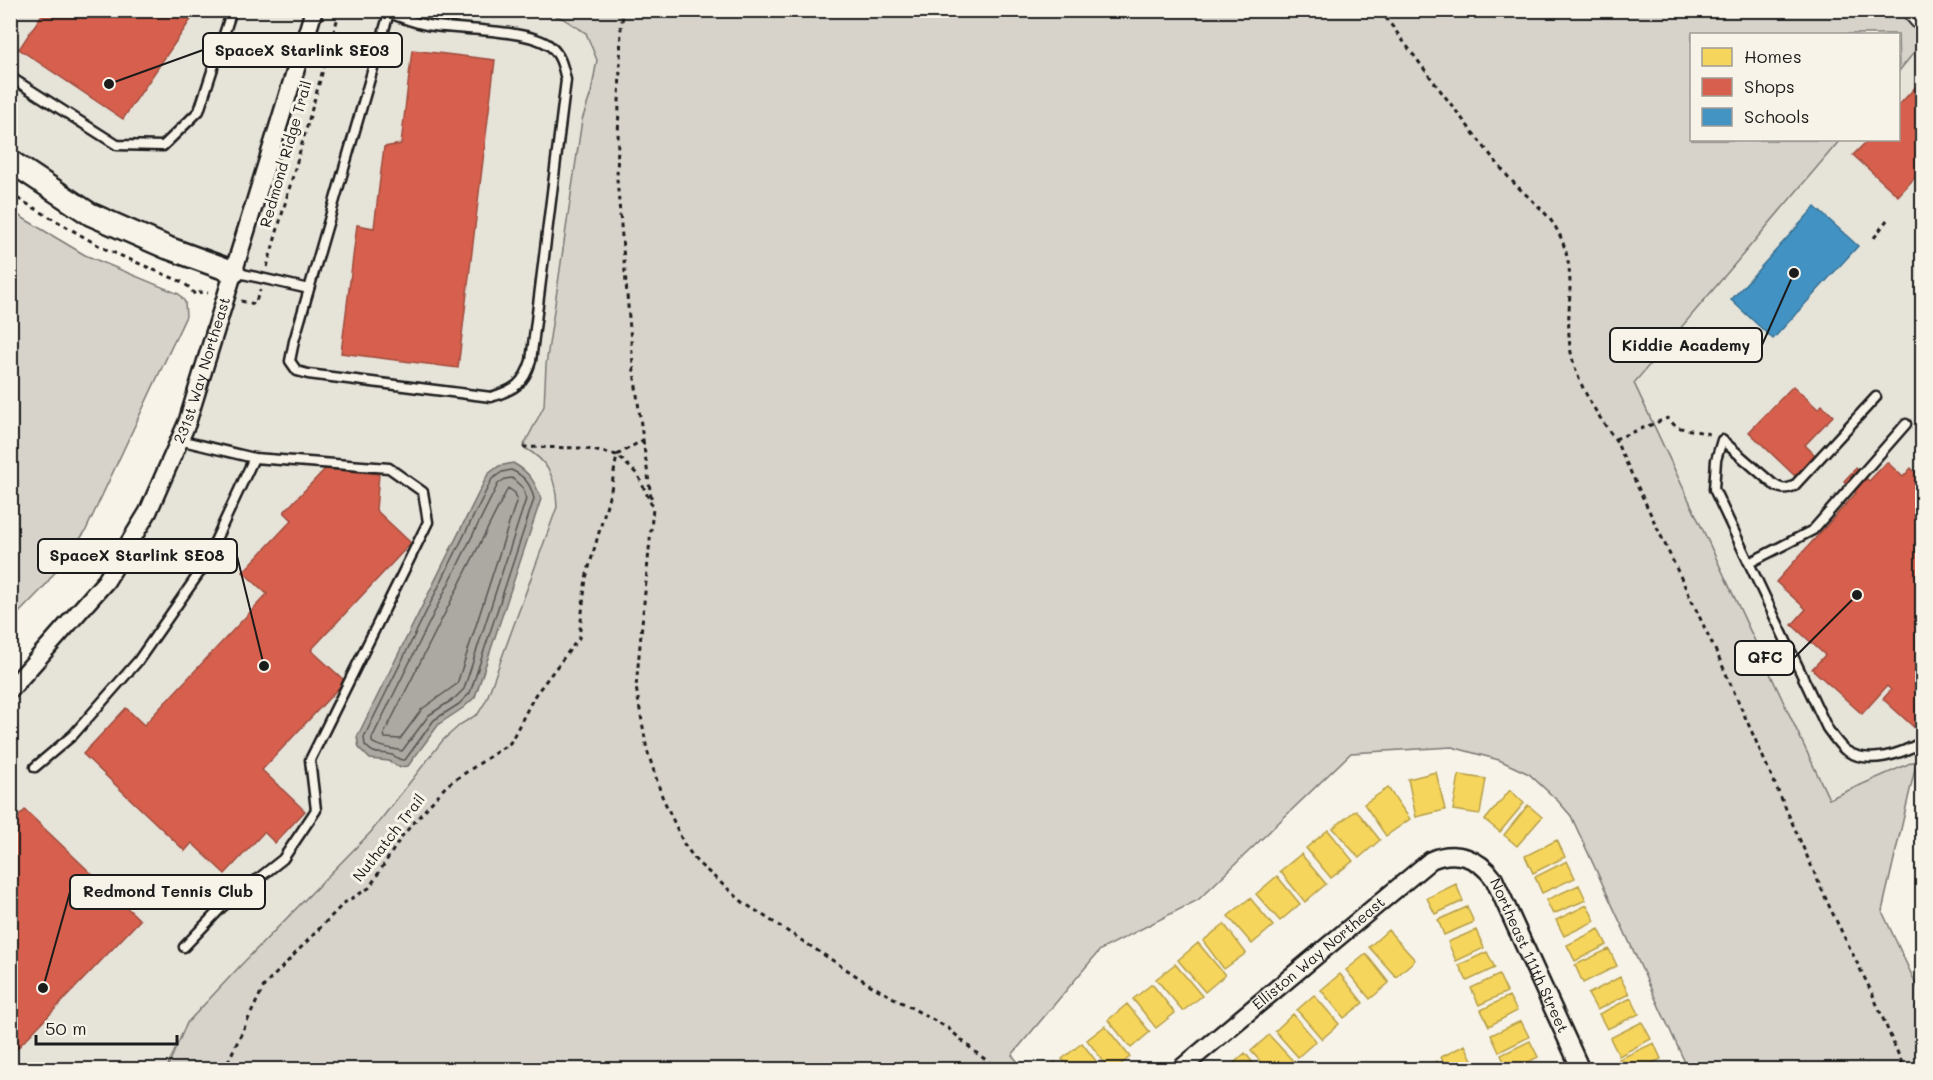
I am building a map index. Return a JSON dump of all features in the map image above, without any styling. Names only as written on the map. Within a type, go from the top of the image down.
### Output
[{"type":"main road","points":[[1915,10],[1923,18]]},
{"type":"street","name":"231st Way Northeast","points":[[10,690],[106,581],[147,512],[187,423],[314,10]]},
{"type":"street","points":[[10,161],[90,214],[168,248],[234,272]]},
{"type":"street","name":"Elliston Way Northeast","points":[[1179,1070],[1431,860],[1446,855],[1464,856]]},
{"type":"street","name":"Northeast 111th Street","points":[[1464,856],[1478,863],[1494,879],[1581,1070]]},
{"type":"lane","points":[[10,77],[117,145],[163,146],[199,111],[231,10]]},
{"type":"lane","points":[[386,12],[405,20],[428,25],[520,35],[541,40],[552,47],[561,61],[566,80],[531,361],[527,375],[519,384],[491,397],[308,374],[297,371],[290,361],[386,12]]},
{"type":"lane","points":[[234,272],[309,289]]},
{"type":"lane","points":[[1876,397],[1794,486],[1787,489],[1773,484],[1722,440],[1716,460],[1714,489],[1827,728],[1846,750],[1858,756],[1872,758],[1909,750],[1923,742]]},
{"type":"lane","points":[[1749,563],[1813,530],[1906,424]]},
{"type":"lane","points":[[179,440],[254,458],[389,468],[423,492],[428,522],[310,760],[316,810],[283,859],[221,908],[184,947]]},
{"type":"lane","points":[[35,767],[73,735],[138,661],[202,569],[254,458]]},
{"type":"path","name":"Redmond Ridge Trail","points":[[255,304],[340,10]]},
{"type":"path","points":[[624,10],[621,27],[617,179],[633,364],[653,508],[636,687],[647,750],[662,796],[684,844],[697,862],[744,903],[872,986],[948,1028],[1000,1070]]},
{"type":"path","points":[[1380,10],[1489,153],[1509,177],[1531,197],[1556,228],[1564,246],[1571,278],[1569,337],[1579,381],[1598,416],[1615,439],[1719,658],[1905,1070]]},
{"type":"path","points":[[10,194],[103,248],[182,282],[195,295]]},
{"type":"path","points":[[1874,238],[1887,220]]},
{"type":"path","points":[[1615,439],[1668,418],[1676,427],[1712,434]]},
{"type":"path","points":[[617,455],[643,440]]},
{"type":"path","points":[[523,447],[582,448],[617,455],[638,475],[653,508]]},
{"type":"path","name":"Nuthatch Trail","points":[[224,1070],[264,986],[344,903],[369,888],[402,836],[447,785],[510,743],[535,694],[579,638],[586,578],[611,490],[617,455]]},
{"type":"shaded area","points":[[10,11],[543,11],[564,19],[586,33],[597,60],[591,93],[582,120],[546,365],[543,406],[530,431],[538,455],[550,471],[556,490],[557,507],[486,701],[478,714],[461,724],[443,740],[371,832],[187,1023],[166,1069],[11,1069],[11,690],[61,634],[147,512],[234,273],[168,248],[11,161]]},
{"type":"shaded area","points":[[543,11],[1914,11],[1921,44],[1900,70],[1900,33],[1690,33],[1690,141],[1839,141],[1634,383],[1829,799],[1917,760],[1882,911],[1922,997],[1922,1069],[1688,1069],[1571,816],[1529,774],[1499,760],[1452,747],[1351,753],[1198,900],[1100,950],[1012,1055],[1024,1069],[166,1070],[187,1023],[371,832],[443,740],[461,724],[478,714],[486,701],[557,507],[555,487],[549,471],[539,458],[523,447],[544,406],[546,365],[582,120],[591,93],[597,60],[586,33],[564,19]]},
{"type":"shaded area","points":[[1921,44],[1922,756],[1829,799],[1634,383],[1839,141],[1900,141],[1900,70]]},
{"type":"shaded area","points":[[11,211],[85,255],[179,294],[185,302],[186,316],[85,532],[43,588],[11,621]]},
{"type":"water","points":[[513,463],[531,478],[541,499],[475,697],[439,724],[408,766],[399,767],[389,761],[370,759],[359,748],[357,737],[488,474],[499,466]]},
{"type":"building: Homes","points":[[1436,772],[1445,810],[1416,817],[1408,779]]},
{"type":"building: Homes","points":[[1459,775],[1486,779],[1480,814],[1453,810]]},
{"type":"building: Homes","points":[[1388,788],[1410,819],[1386,836],[1364,804]]},
{"type":"building: Homes","points":[[1510,790],[1524,803],[1500,832],[1485,820]]},
{"type":"building: Homes","points":[[1528,805],[1542,817],[1517,846],[1504,835]]},
{"type":"building: Homes","points":[[1356,810],[1380,840],[1359,858],[1333,828]]},
{"type":"building: Homes","points":[[1328,830],[1353,861],[1331,878],[1306,848]]},
{"type":"building: Homes","points":[[1557,840],[1565,857],[1533,873],[1525,856]]},
{"type":"building: Homes","points":[[1301,854],[1326,884],[1305,902],[1280,871]]},
{"type":"building: Homes","points":[[1567,861],[1575,878],[1542,893],[1535,877]]},
{"type":"building: Homes","points":[[1277,876],[1300,904],[1280,921],[1256,894]]},
{"type":"building: Homes","points":[[1456,884],[1463,901],[1435,914],[1427,898]]},
{"type":"building: Homes","points":[[1579,885],[1586,900],[1553,914],[1546,900]]},
{"type":"building: Homes","points":[[1250,898],[1273,926],[1252,944],[1228,916]]},
{"type":"building: Homes","points":[[1587,905],[1595,921],[1564,936],[1556,920]]},
{"type":"building: Homes","points":[[1467,907],[1474,922],[1444,935],[1438,920]]},
{"type":"building: Homes","points":[[1224,924],[1246,953],[1224,969],[1203,941]]},
{"type":"building: Homes","points":[[1599,929],[1607,945],[1575,961],[1567,945]]},
{"type":"building: Homes","points":[[1388,930],[1415,960],[1396,977],[1369,947]]},
{"type":"building: Homes","points":[[1476,930],[1484,948],[1456,961],[1448,942]]},
{"type":"building: Homes","points":[[1198,943],[1225,975],[1205,992],[1178,960]]},
{"type":"building: Homes","points":[[1609,949],[1617,966],[1583,983],[1575,965]]},
{"type":"building: Homes","points":[[1487,952],[1495,968],[1467,981],[1459,965]]},
{"type":"building: Homes","points":[[1366,954],[1389,983],[1370,999],[1346,970]]},
{"type":"building: Homes","points":[[1175,964],[1202,996],[1183,1011],[1156,979]]},
{"type":"building: Homes","points":[[1340,974],[1363,1003],[1344,1018],[1321,990]]},
{"type":"building: Homes","points":[[1499,975],[1507,992],[1479,1005],[1471,988]]},
{"type":"building: Homes","points":[[1620,977],[1629,994],[1597,1010],[1588,994]]},
{"type":"building: Homes","points":[[1152,984],[1175,1013],[1156,1028],[1133,999]]},
{"type":"building: Homes","points":[[1314,995],[1339,1024],[1322,1039],[1297,1010]]},
{"type":"building: Homes","points":[[1509,996],[1517,1011],[1489,1026],[1481,1010]]},
{"type":"building: Homes","points":[[1631,998],[1639,1014],[1607,1029],[1599,1014]]},
{"type":"building: Homes","points":[[1127,1004],[1150,1032],[1131,1048],[1108,1020]]},
{"type":"building: Homes","points":[[1293,1014],[1316,1041],[1298,1057],[1275,1031]]},
{"type":"building: Homes","points":[[1521,1021],[1529,1037],[1499,1052],[1491,1035]]},
{"type":"building: Homes","points":[[1642,1022],[1651,1039],[1619,1056],[1610,1038]]},
{"type":"building: Homes","points":[[1105,1026],[1130,1057],[1114,1070],[1110,1070],[1087,1040]]},
{"type":"building: Homes","points":[[1269,1035],[1294,1062],[1286,1070],[1268,1070],[1251,1051]]},
{"type":"building: Homes","points":[[1530,1041],[1538,1057],[1513,1070],[1508,1070],[1501,1055]]},
{"type":"building: Homes","points":[[1082,1043],[1103,1070],[1071,1070],[1062,1059]]},
{"type":"building: Homes","points":[[1654,1043],[1661,1059],[1638,1070],[1624,1070],[1619,1059]]},
{"type":"building: Homes","points":[[1465,1045],[1477,1070],[1447,1070],[1441,1057]]},
{"type":"building: Homes","points":[[1245,1053],[1259,1070],[1226,1070]]},
{"type":"building: Homes","points":[[1437,1061],[1441,1070],[1420,1070]]},
{"type":"building: Homes","points":[[1055,1062],[1062,1070],[1046,1070]]},
{"type":"building: Shops","points":[[45,10],[194,10],[196,12],[123,119],[19,49]]},
{"type":"building: Shops","points":[[412,50],[495,60],[458,368],[341,353],[357,225],[374,228],[384,147],[401,144]]},
{"type":"building: Shops","points":[[1922,80],[1922,170],[1898,196],[1853,155],[1867,141],[1900,141],[1900,104]]},
{"type":"building: Shops","points":[[1793,386],[1818,409],[1822,405],[1833,416],[1805,445],[1816,456],[1796,477],[1749,432]]},
{"type":"building: Shops","points":[[1887,462],[1903,477],[1911,468],[1922,479],[1922,726],[1918,731],[1883,699],[1891,690],[1887,686],[1862,714],[1812,669],[1825,655],[1792,625],[1806,609],[1776,582],[1856,493],[1844,481],[1856,468],[1869,481]]},
{"type":"building: Shops","points":[[325,469],[379,474],[376,510],[411,543],[311,650],[345,681],[262,770],[305,811],[275,843],[264,832],[225,874],[192,843],[185,851],[83,754],[126,708],[144,725],[267,594],[243,572],[292,520],[284,512]]},
{"type":"building: Shops","points":[[25,810],[140,920],[10,1056],[10,825]]},
{"type":"building: Schools","points":[[1815,207],[1858,246],[1773,339],[1731,300]]},
{"type":"place","name":"SpaceX Starlink SE03","points":[[109,84]]},
{"type":"place","name":"Kiddie Academy","points":[[1794,273]]},
{"type":"place","name":"QFC","points":[[1857,595]]},
{"type":"place","name":"SpaceX Starlink SE08","points":[[264,666]]},
{"type":"place","name":"Redmond Tennis Club","points":[[43,988]]}]
